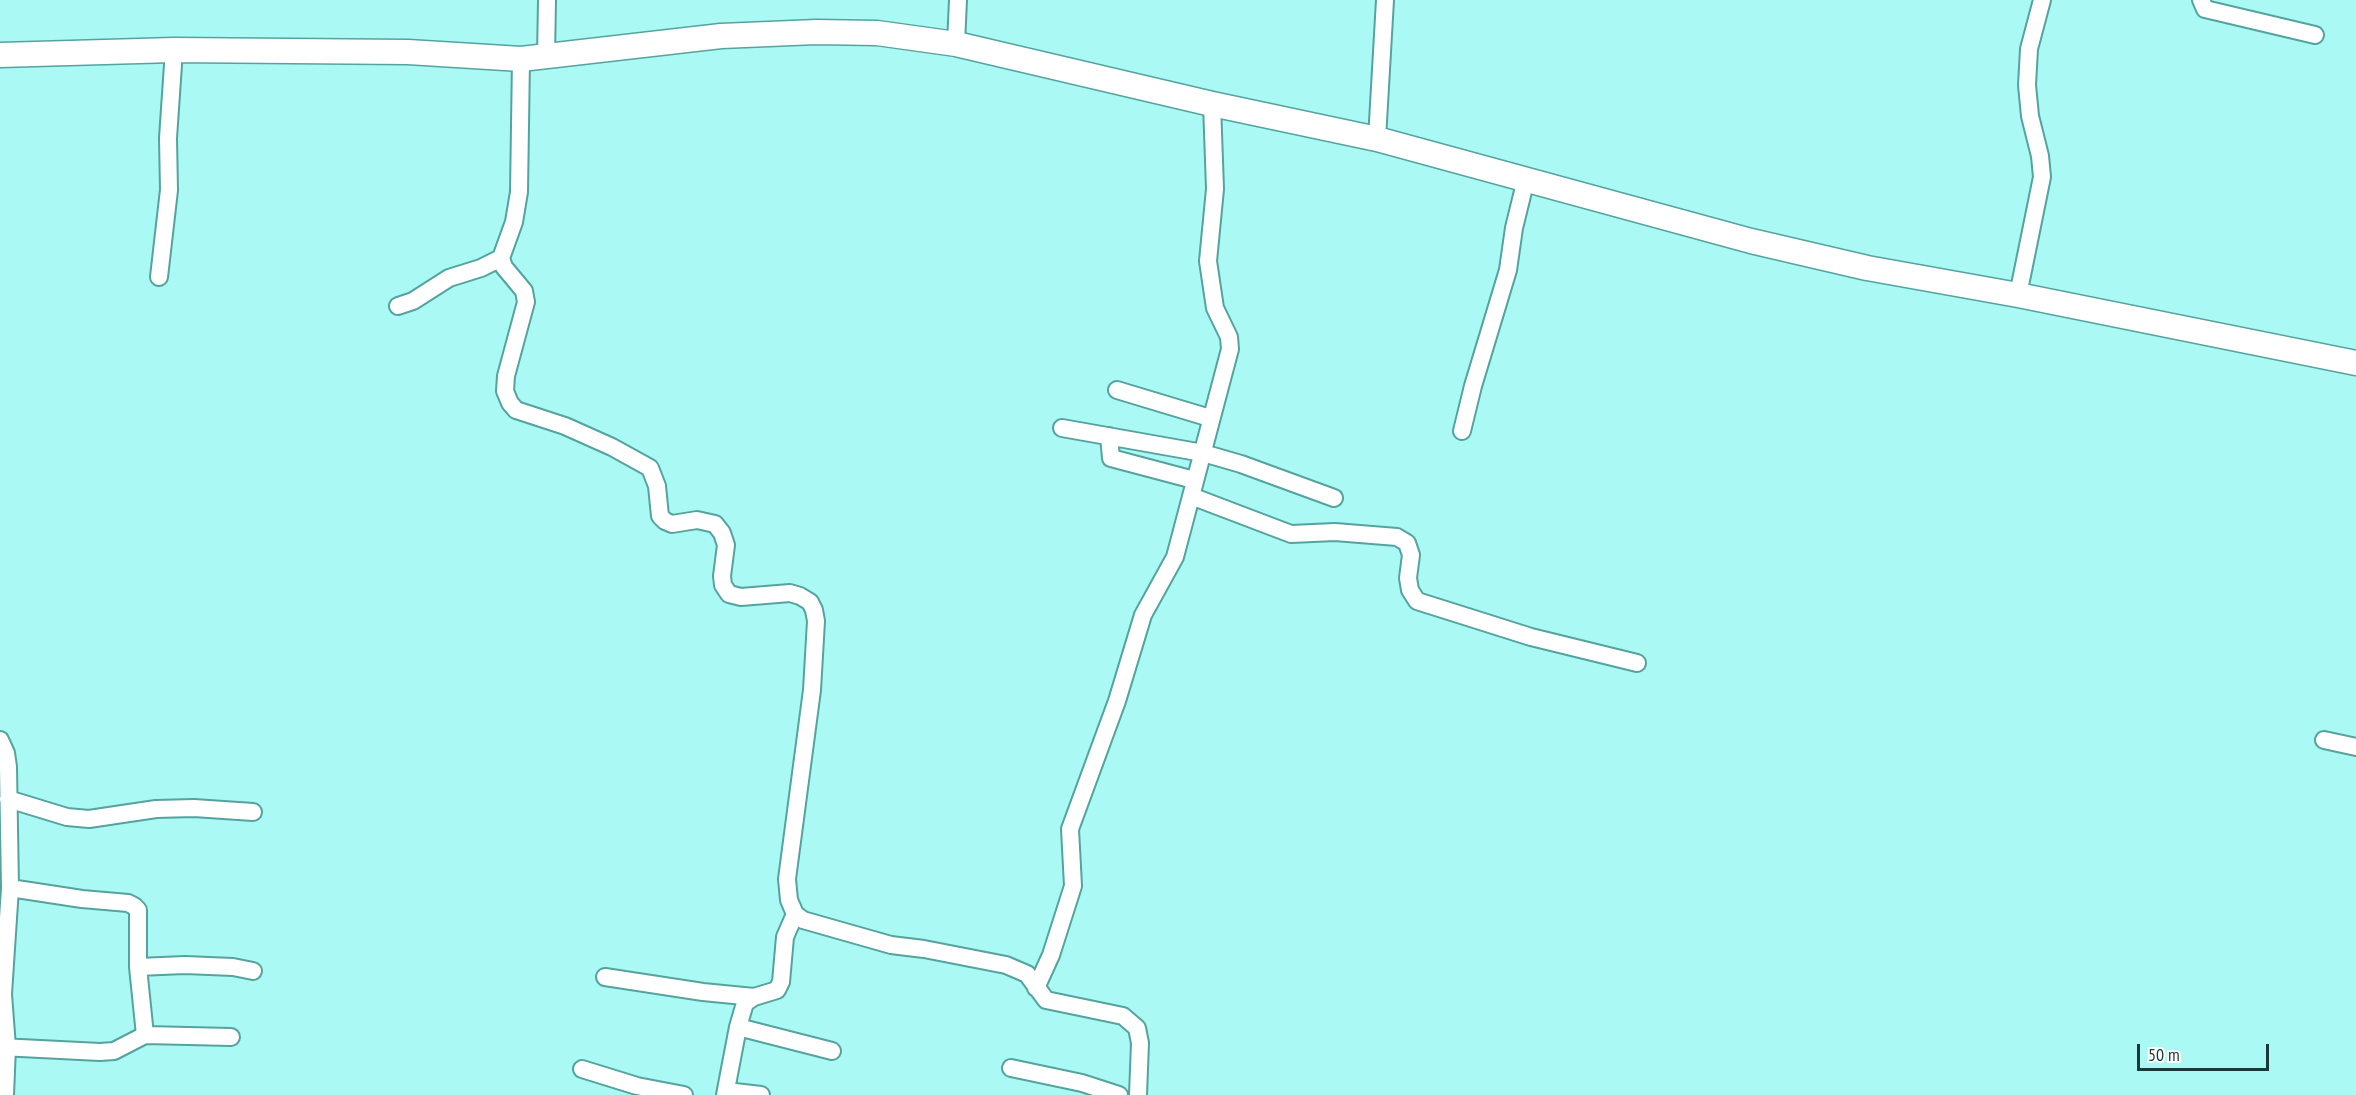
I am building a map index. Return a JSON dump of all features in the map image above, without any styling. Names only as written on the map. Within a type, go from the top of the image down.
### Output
[{"type":"main road","points":[[0,55],[174,50],[408,52],[521,59],[721,36],[816,32],[877,33],[956,44],[1212,104],[1377,139],[1750,241],[1867,268],[2018,295],[2356,363]]},
{"type":"street","points":[[546,57],[547,0]]},
{"type":"street","points":[[956,44],[958,0]]},
{"type":"street","points":[[1377,139],[1385,0]]},
{"type":"street","points":[[2018,295],[2042,177],[2040,156],[2030,116],[2027,85],[2029,49],[2042,0]]},
{"type":"street","points":[[2201,0],[2205,9],[2315,35]]},
{"type":"street","points":[[159,277],[169,190],[168,138],[174,50]]},
{"type":"street","points":[[521,59],[519,192],[514,222],[501,258],[504,267],[524,291],[526,302],[506,376],[505,391],[516,410],[565,426],[612,447],[650,468],[657,486],[660,516],[665,521],[672,524],[697,520],[715,524],[722,533],[726,545],[722,576],[723,585],[729,594],[741,597],[790,593],[810,602],[816,621],[812,690],[787,879],[789,900],[795,914],[803,921],[891,945],[1006,965],[1027,974],[1047,1000],[1123,1016],[1137,1028],[1140,1042],[1138,1095]]},
{"type":"street","points":[[1036,988],[1051,954],[1073,886],[1070,829],[1073,819],[1117,701],[1143,615],[1175,557],[1230,343],[1215,308],[1208,261],[1215,189],[1212,104]]},
{"type":"street","points":[[1462,431],[1508,270],[1526,179]]},
{"type":"street","points":[[398,306],[413,301],[449,278],[481,268],[501,258]]},
{"type":"street","points":[[1117,390],[1210,418]]},
{"type":"street","points":[[1062,428],[1203,453],[1270,474],[1334,498]]},
{"type":"street","points":[[1109,436],[1111,458],[1192,488],[1291,534],[1335,532],[1397,537],[1407,543],[1411,555],[1408,579],[1410,590],[1418,601],[1531,637],[1637,663]]},
{"type":"street","points":[[0,740],[6,753],[8,767],[5,860],[10,888],[3,994],[6,1095]]},
{"type":"street","points":[[2324,740],[2356,747]]},
{"type":"street","points":[[8,799],[67,817],[89,819],[156,809],[194,808],[253,812]]},
{"type":"street","points":[[10,888],[82,899],[128,903],[138,910],[138,967],[145,1035]]},
{"type":"street","points":[[761,1095],[725,1093],[745,1003],[753,997],[777,990],[781,982],[785,937],[795,914]]},
{"type":"street","points":[[138,967],[209,966],[253,970]]},
{"type":"street","points":[[605,977],[753,997]]},
{"type":"street","points":[[738,1027],[832,1051]]},
{"type":"street","points":[[3,1047],[100,1052],[114,1051],[145,1035],[231,1036]]},
{"type":"street","points":[[1011,1068],[1082,1083],[1119,1095]]},
{"type":"street","points":[[582,1069],[638,1086],[684,1095]]}]
